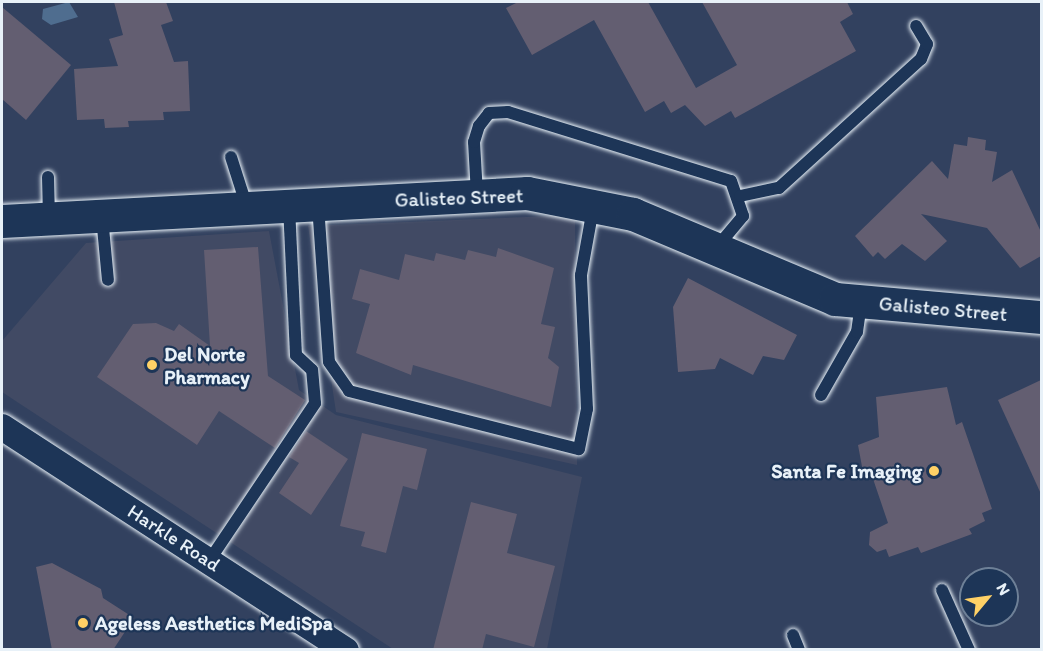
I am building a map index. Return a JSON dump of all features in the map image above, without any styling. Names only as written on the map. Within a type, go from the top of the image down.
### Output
[{"type":"street","name":"Galisteo Street","points":[[2,221],[527,193],[633,214],[836,300],[1041,317]]},
{"type":"street","name":"Harkle Road","points":[[2,427],[346,650]]},
{"type":"lane","points":[[740,196],[779,188],[921,59],[927,44],[915,26]]},
{"type":"lane","points":[[477,196],[474,142],[479,126],[489,113],[508,112],[731,181],[740,196],[742,216],[716,249]]},
{"type":"lane","points":[[231,157],[248,208]]},
{"type":"lane","points":[[48,177],[49,219]]},
{"type":"lane","points":[[303,205],[329,362],[349,391],[579,449],[586,409],[581,275],[594,207]]},
{"type":"lane","points":[[209,561],[315,403],[312,370],[296,355],[303,205]]},
{"type":"lane","points":[[102,216],[108,280]]},
{"type":"lane","points":[[821,395],[857,332],[861,302]]},
{"type":"lane","points":[[942,590],[968,647]]},
{"type":"lane","points":[[793,635],[799,650]]},
{"type":"shaded area","points":[[69,2],[78,17],[51,25],[42,19],[43,9]]},
{"type":"shaded area","points":[[575,215],[577,465],[336,412],[308,226]]},
{"type":"shaded area","points":[[269,231],[299,390],[336,415],[582,477],[547,649],[393,649],[2,392],[2,341],[86,243]]},
{"type":"building","points":[[114,2],[166,2],[173,21],[161,25],[174,62],[188,61],[190,111],[163,112],[164,120],[128,121],[129,127],[105,128],[104,119],[77,120],[74,69],[118,66],[109,39],[123,35]]},
{"type":"building","points":[[518,2],[648,2],[696,88],[737,65],[702,2],[847,2],[853,14],[840,22],[856,51],[735,118],[731,111],[705,126],[685,105],[671,113],[664,101],[645,112],[594,20],[532,55],[506,8]]},
{"type":"building","points":[[2,7],[71,65],[26,120],[2,99]]},
{"type":"building","points":[[968,137],[986,140],[985,150],[997,152],[992,182],[1012,170],[1041,232],[1041,256],[1020,268],[987,228],[921,214],[947,241],[925,261],[902,244],[885,259],[878,252],[873,257],[855,236],[932,161],[948,179],[954,144],[967,146]]},
{"type":"building","points":[[258,247],[268,376],[305,400],[275,448],[219,411],[197,445],[97,377],[133,324],[156,323],[174,331],[179,324],[210,346],[204,250]]},
{"type":"building","points":[[498,248],[554,268],[541,324],[555,327],[548,358],[559,367],[551,407],[413,365],[411,375],[356,353],[370,304],[352,299],[360,269],[399,280],[405,254],[434,261],[436,253],[465,260],[468,250],[496,257]]},
{"type":"building","points":[[688,278],[797,335],[784,360],[763,356],[753,375],[720,358],[715,369],[678,372],[673,307]]},
{"type":"building","points":[[1041,380],[1041,494],[998,400]]},
{"type":"building","name":"Santa Fe Imaging","points":[[947,387],[956,425],[962,422],[992,509],[982,513],[985,521],[969,529],[972,534],[921,553],[918,547],[889,557],[886,549],[877,552],[869,545],[870,532],[888,523],[870,470],[863,472],[858,445],[879,437],[876,397]]},
{"type":"building","points":[[306,431],[348,459],[311,515],[279,493],[299,463],[289,457]]},
{"type":"building","points":[[362,433],[427,449],[417,490],[403,486],[386,553],[361,546],[365,532],[340,526]]},
{"type":"building","points":[[471,502],[517,514],[507,553],[555,566],[534,647],[486,634],[482,650],[433,650]]},
{"type":"building","points":[[52,563],[101,589],[103,598],[134,618],[113,650],[52,650],[36,567]]},
{"type":"place","name":"Del Norte Pharmacy","points":[[152,365]]},
{"type":"place","name":"Santa Fe Imaging","points":[[934,471]]},
{"type":"place","name":"Ageless Aesthetics MediSpa","points":[[83,623]]}]
